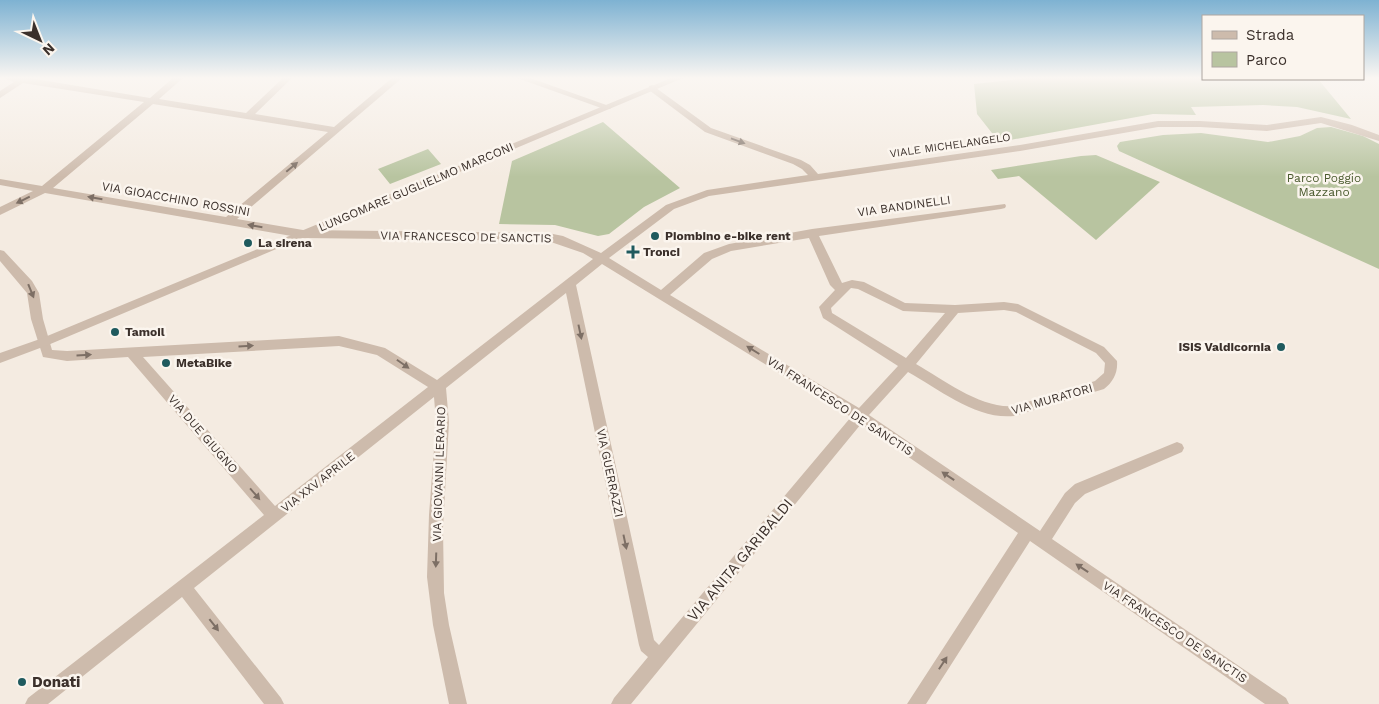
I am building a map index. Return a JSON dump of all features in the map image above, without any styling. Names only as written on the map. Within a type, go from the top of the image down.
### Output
[{"type":"street","points":[[0,211],[45,189],[139,111]]},
{"type":"street","points":[[215,111],[336,130]]},
{"type":"street","points":[[248,116],[253,111]]},
{"type":"street","points":[[228,221],[359,111]]},
{"type":"street","name":"LUNGOMARE GUGLIELMO MARCONI","points":[[0,358],[44,342],[598,111]]},
{"type":"street","points":[[682,111],[708,130],[797,162],[806,167],[815,178]]},
{"type":"street","name":"VIALE MICHELANGELO","points":[[601,259],[670,207],[688,199],[707,194],[1020,148],[1158,124],[1268,128],[1321,120],[1349,127],[1379,138]]},
{"type":"street","name":"VIA GIOACCHINO ROSSINI","points":[[0,182],[304,234]]},
{"type":"street","name":"VIA BANDINELLI","points":[[663,295],[708,256],[716,252],[767,240],[1001,206]]},
{"type":"street","points":[[335,221],[341,228],[355,236]]},
{"type":"street","points":[[812,233],[836,284],[842,290]]},
{"type":"street","name":"VIA FRANCESCO DE SANCTIS","points":[[304,234],[548,237],[568,242],[663,295],[860,416],[1270,701]]},
{"type":"street","points":[[0,254],[28,284],[33,293],[37,319],[44,342]]},
{"type":"street","name":"VIA XXV APRILE","points":[[34,704],[601,259]]},
{"type":"street","name":"VIA GUERRAZZI","points":[[570,284],[647,645],[660,657]]},
{"type":"street","name":"VIA MURATORI","points":[[847,285],[860,285],[903,307],[955,309],[1004,306],[1018,308],[1100,350],[1111,361],[1112,366],[1108,377],[1099,385],[1003,412],[983,408],[907,365],[827,315],[825,306],[847,285]]},
{"type":"street","points":[[860,416],[955,309]]},
{"type":"street","name":"VIA GIOVANNI LERARIO","points":[[44,342],[47,354],[67,356],[339,341],[381,351],[438,388],[443,404],[443,418],[438,479],[435,578],[439,611],[458,704]]},
{"type":"street","name":"VIA DUE GIUGNO","points":[[131,352],[274,516]]},
{"type":"street","name":"VIA ANITA GARIBALDI","points":[[620,704],[860,416]]},
{"type":"street","points":[[1042,541],[1070,498],[1080,489],[1177,448]]},
{"type":"street","points":[[916,704],[1028,531]]},
{"type":"street","points":[[184,587],[275,704]]},
{"type":"green space","points":[[977,111],[1193,111],[1196,115],[1153,114],[999,142],[977,114]]},
{"type":"green space","points":[[1314,111],[1344,111],[1351,119]]},
{"type":"green space","points":[[603,122],[680,188],[644,207],[609,234],[598,236],[555,225],[499,224],[512,161]]},
{"type":"green space","name":"Parco Poggio Mazzano","points":[[1331,127],[1363,136],[1379,144],[1379,269],[1119,151],[1117,146],[1120,142],[1163,135],[1201,133],[1268,142],[1300,136],[1317,128]]},
{"type":"green space","points":[[428,149],[441,164],[390,184],[378,169]]},
{"type":"green space","points":[[1096,155],[1160,182],[1096,240],[1019,176],[998,179],[991,170],[1081,156]]},
{"type":"place","name":"Piombino e-bike rent","points":[[655,236]]},
{"type":"place","name":"La sirena","points":[[248,243]]},
{"type":"place","name":"Tronci","points":[[633,252]]},
{"type":"place","name":"Tamoil","points":[[115,332]]},
{"type":"place","name":"ISIS Valdicornia","points":[[1281,347]]},
{"type":"place","name":"MetaBike","points":[[166,363]]},
{"type":"place","name":"Donati","points":[[22,682]]}]
